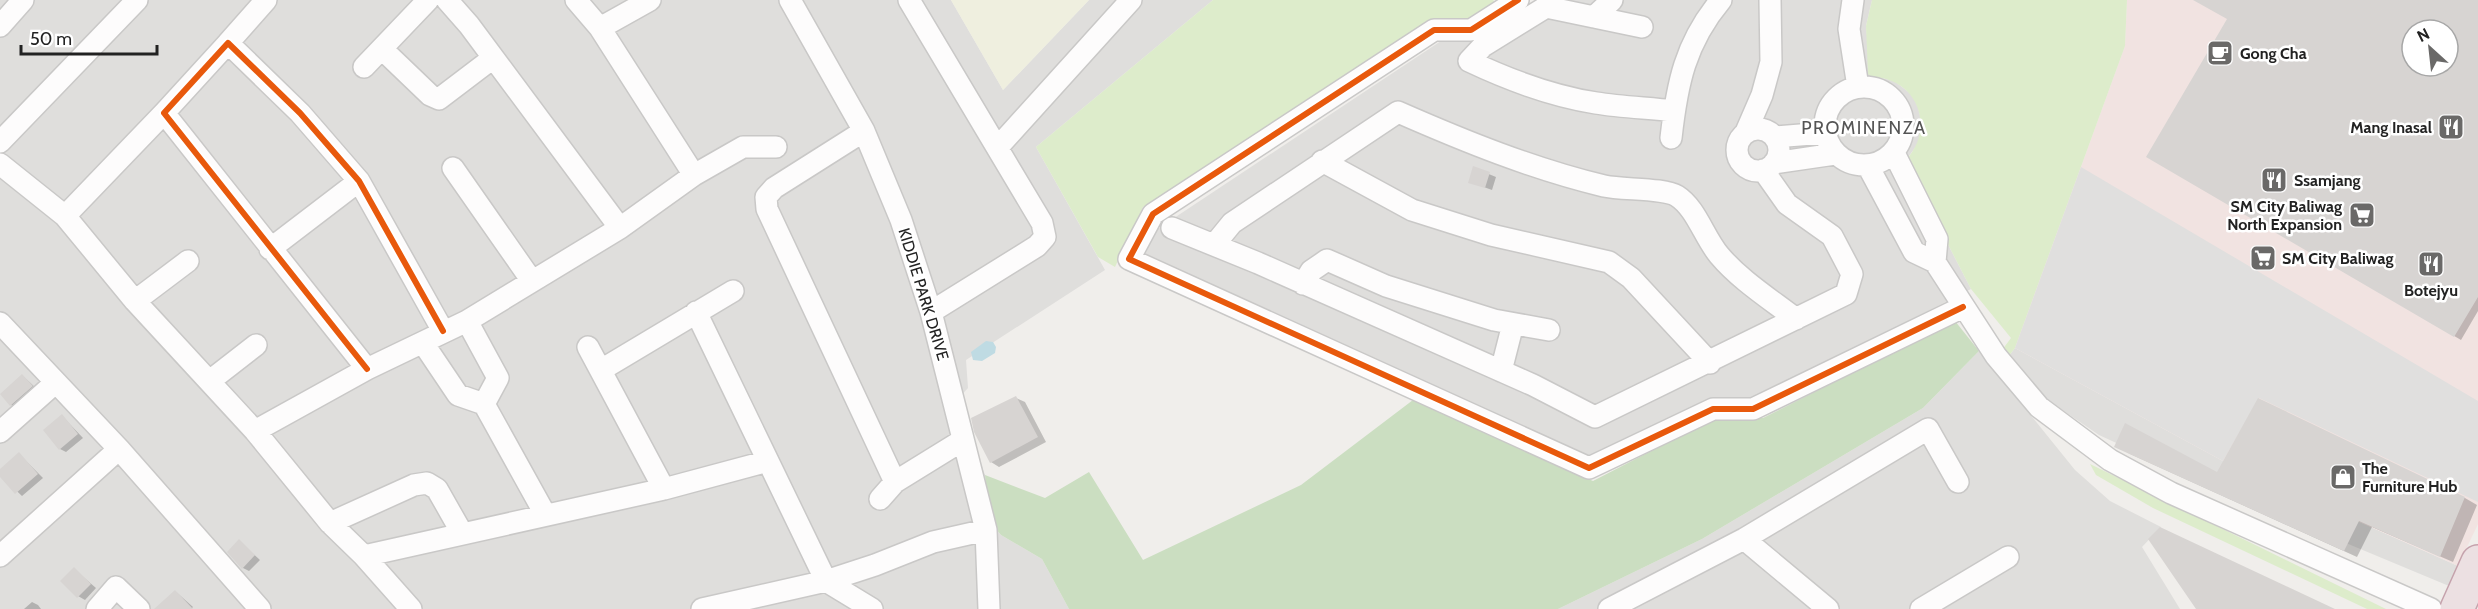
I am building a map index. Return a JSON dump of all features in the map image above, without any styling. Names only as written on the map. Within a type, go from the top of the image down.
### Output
[{"type":"highway","points":[[2457,609],[2478,562]]},
{"type":"street","points":[[0,26],[23,0]]},
{"type":"street","points":[[0,142],[137,0]]},
{"type":"street","points":[[65,216],[266,0]]},
{"type":"street","points":[[364,67],[428,0]]},
{"type":"street","points":[[447,0],[620,228]]},
{"type":"street","points":[[576,0],[600,28],[694,175]]},
{"type":"street","points":[[600,28],[650,0]]},
{"type":"street","name":"KIDDIE PARK DRIVE","points":[[790,0],[864,131],[902,220],[931,312],[986,530],[989,609]]},
{"type":"street","points":[[909,0],[998,147],[1042,224],[1045,237],[1037,246],[931,312]]},
{"type":"street","points":[[998,147],[1131,0]]},
{"type":"street","points":[[1518,0],[1471,30],[1434,30],[1153,214],[1129,259],[1589,468],[1713,410],[1753,409],[1963,307]]},
{"type":"street","points":[[1594,17],[1612,0]]},
{"type":"street","points":[[1671,138],[1681,70],[1699,32],[1721,0]]},
{"type":"street","points":[[1770,0],[1771,62],[1762,95],[1746,132],[1738,142],[1737,156],[1744,166],[1769,166],[1835,154]]},
{"type":"street","points":[[1853,0],[1849,29],[1858,87]]},
{"type":"street","points":[[1642,27],[1546,7],[1482,46],[1469,61],[1512,81],[1552,93],[1595,103],[1674,111]]},
{"type":"street","points":[[228,43],[300,113],[359,181],[443,331]]},
{"type":"street","points":[[382,49],[430,95],[439,99],[493,58]]},
{"type":"street","points":[[1858,87],[1875,88],[1889,95],[1900,107],[1904,123],[1902,139],[1894,153],[1882,162],[1869,166],[1856,165],[1835,154],[1825,133],[1825,120],[1833,103],[1846,91],[1858,87]]},
{"type":"street","points":[[164,112],[367,369]]},
{"type":"street","points":[[1214,245],[1232,223],[1398,112],[1494,152],[1606,187],[1675,194],[1689,206],[1704,234],[1737,274],[1796,319]]},
{"type":"street","points":[[1746,132],[1761,129],[1774,137],[1825,133]]},
{"type":"street","points":[[864,131],[774,188],[766,197],[767,209],[894,482]]},
{"type":"street","points":[[1769,166],[1779,150],[1774,137]]},
{"type":"street","points":[[255,431],[367,369],[467,321],[620,228],[694,175],[743,147],[776,147]]},
{"type":"street","points":[[1894,153],[1937,239],[1935,262]]},
{"type":"street","points":[[1322,161],[1412,210],[1491,235],[1609,262],[1630,278],[1710,363]]},
{"type":"street","points":[[0,164],[65,216],[135,301],[211,380],[330,523],[364,556],[411,609]]},
{"type":"street","points":[[1172,228],[1501,371],[1595,417],[1710,363],[1846,294],[1852,274],[1832,236],[1787,204],[1769,166]]},
{"type":"street","points":[[1869,166],[1914,252],[1935,262],[1996,356],[2039,407],[2110,460],[2171,493],[2431,609]]},
{"type":"street","points":[[453,168],[532,281]]},
{"type":"street","points":[[270,249],[359,181]]},
{"type":"street","points":[[1303,284],[1319,264],[1327,260],[1386,286],[1494,320],[1549,330]]},
{"type":"street","points":[[135,301],[188,261]]},
{"type":"street","points":[[601,370],[733,291]]},
{"type":"street","points":[[696,312],[826,581],[872,609]]},
{"type":"street","points":[[467,321],[498,378],[484,404]]},
{"type":"street","points":[[0,323],[119,449],[250,605]]},
{"type":"street","points":[[1501,371],[1513,324]]},
{"type":"street","points":[[423,343],[458,395],[484,404],[544,514]]},
{"type":"street","points":[[211,380],[256,345]]},
{"type":"street","points":[[588,347],[664,489]]},
{"type":"street","points":[[0,432],[55,383]]},
{"type":"street","points":[[1619,607],[1744,539],[1928,429],[1958,482]]},
{"type":"street","points":[[880,499],[894,482],[963,440]]},
{"type":"street","points":[[0,556],[119,449]]},
{"type":"street","points":[[364,556],[664,489],[768,461]]},
{"type":"street","points":[[330,523],[414,485],[427,483],[437,489],[462,533]]},
{"type":"street","points":[[702,609],[826,581],[933,542],[986,530]]},
{"type":"street","points":[[1744,539],[1828,609]]},
{"type":"street","points":[[1921,609],[2008,556]]},
{"type":"street","points":[[97,609],[116,587],[139,609]]},
{"type":"shaded area","points":[[0,0],[951,0],[1003,90],[1089,0],[1213,0],[1036,147],[1105,270],[966,360],[968,388],[958,399],[985,475],[988,520],[1001,535],[1042,559],[1069,609],[0,609]]},
{"type":"shaded area","name":"PROMINENZA","points":[[1538,0],[1872,0],[1866,26],[1871,77],[1893,80],[1911,94],[1917,103],[1922,124],[1921,134],[1918,144],[1905,161],[1971,289],[1748,403],[1715,397],[1592,458],[1145,255],[1153,232],[1447,37],[1475,40]]},
{"type":"shaded area","name":"SM City Baliwag","points":[[2127,0],[2478,0],[2478,524],[2458,566],[2223,461],[2015,348],[2125,46]]},
{"type":"shaded area","points":[[2081,167],[2478,401],[2478,502],[2259,398],[2223,461],[2015,348]]},
{"type":"shaded area","points":[[2015,348],[2223,461],[2458,566],[2449,586],[2214,488],[2099,435],[2039,394],[2008,357]]},
{"type":"shaded area","points":[[1979,351],[2075,470],[2110,501],[2161,527],[2142,547],[2180,609],[1558,609],[1702,539],[1923,408]]},
{"type":"green space","points":[[951,0],[1089,0],[1003,90]]},
{"type":"green space","points":[[1213,0],[1493,0],[1496,3],[1143,207],[1115,267],[1098,257],[1036,147]]},
{"type":"green space","points":[[1872,0],[2127,0],[2125,46],[2015,348],[2008,357],[2002,350],[2011,338],[1971,289],[1905,161],[1915,148],[1920,134],[1917,107],[1900,85],[1887,79],[1871,77],[1868,74],[1866,26]]},
{"type":"green space","points":[[1955,321],[1979,351],[1923,408],[1702,539],[1558,609],[1069,609],[1042,559],[1001,535],[988,520],[985,475],[1045,498],[1089,472],[1143,560],[1301,485],[1413,400],[1593,481],[1715,418],[1763,418]]},
{"type":"green space","points":[[2090,464],[2386,609],[2367,609],[2153,508],[2096,475]]},
{"type":"water","points":[[986,341],[993,342],[996,347],[995,353],[982,361],[973,360],[971,352]]},
{"type":"building","name":"SM City Baliwag North Expansion","points":[[2193,0],[2478,0],[2478,297],[2454,337],[2146,157],[2227,19]]},
{"type":"building","points":[[1473,166],[1490,172],[1485,188],[1468,183]]},
{"type":"building","points":[[22,374],[33,386],[10,406],[0,394]]},
{"type":"building","points":[[1016,396],[1038,437],[990,463],[974,432],[971,418]]},
{"type":"building","name":"The Furniture Hub","points":[[2258,398],[2465,497],[2440,557],[2359,521],[2344,551],[2114,447],[2125,423],[2217,472]]},
{"type":"building","points":[[62,414],[78,434],[59,450],[43,430]]},
{"type":"building","points":[[19,452],[38,474],[15,494],[0,477],[0,469]]},
{"type":"building","points":[[2160,527],[2335,609],[2196,609],[2148,539]]},
{"type":"building","points":[[239,539],[255,555],[242,569],[227,552]]},
{"type":"building","points":[[74,567],[91,584],[77,598],[60,581]]},
{"type":"building","points":[[175,590],[193,609],[154,609]]},
{"type":"cycle path","points":[[1518,0],[1471,30],[1434,30],[1153,214],[1129,259],[1589,468],[1713,409],[1753,409],[1963,307]]},
{"type":"cycle path","points":[[367,369],[164,113],[228,43],[300,113],[359,181],[443,331]]},
{"type":"place","name":"Gong Cha","points":[[2220,53]]},
{"type":"place","name":"Mang Inasal","points":[[2451,127]]},
{"type":"place","name":"Ssamjang","points":[[2274,180]]},
{"type":"place","name":"SM City Baliwag North Expansion","points":[[2362,215]]},
{"type":"place","name":"SM City Baliwag","points":[[2263,258]]},
{"type":"place","name":"Botejyu","points":[[2431,264]]},
{"type":"place","name":"The Furniture Hub","points":[[2343,477]]},
{"type":"district","name":"PROMINENZA","points":[[1864,128]]}]
